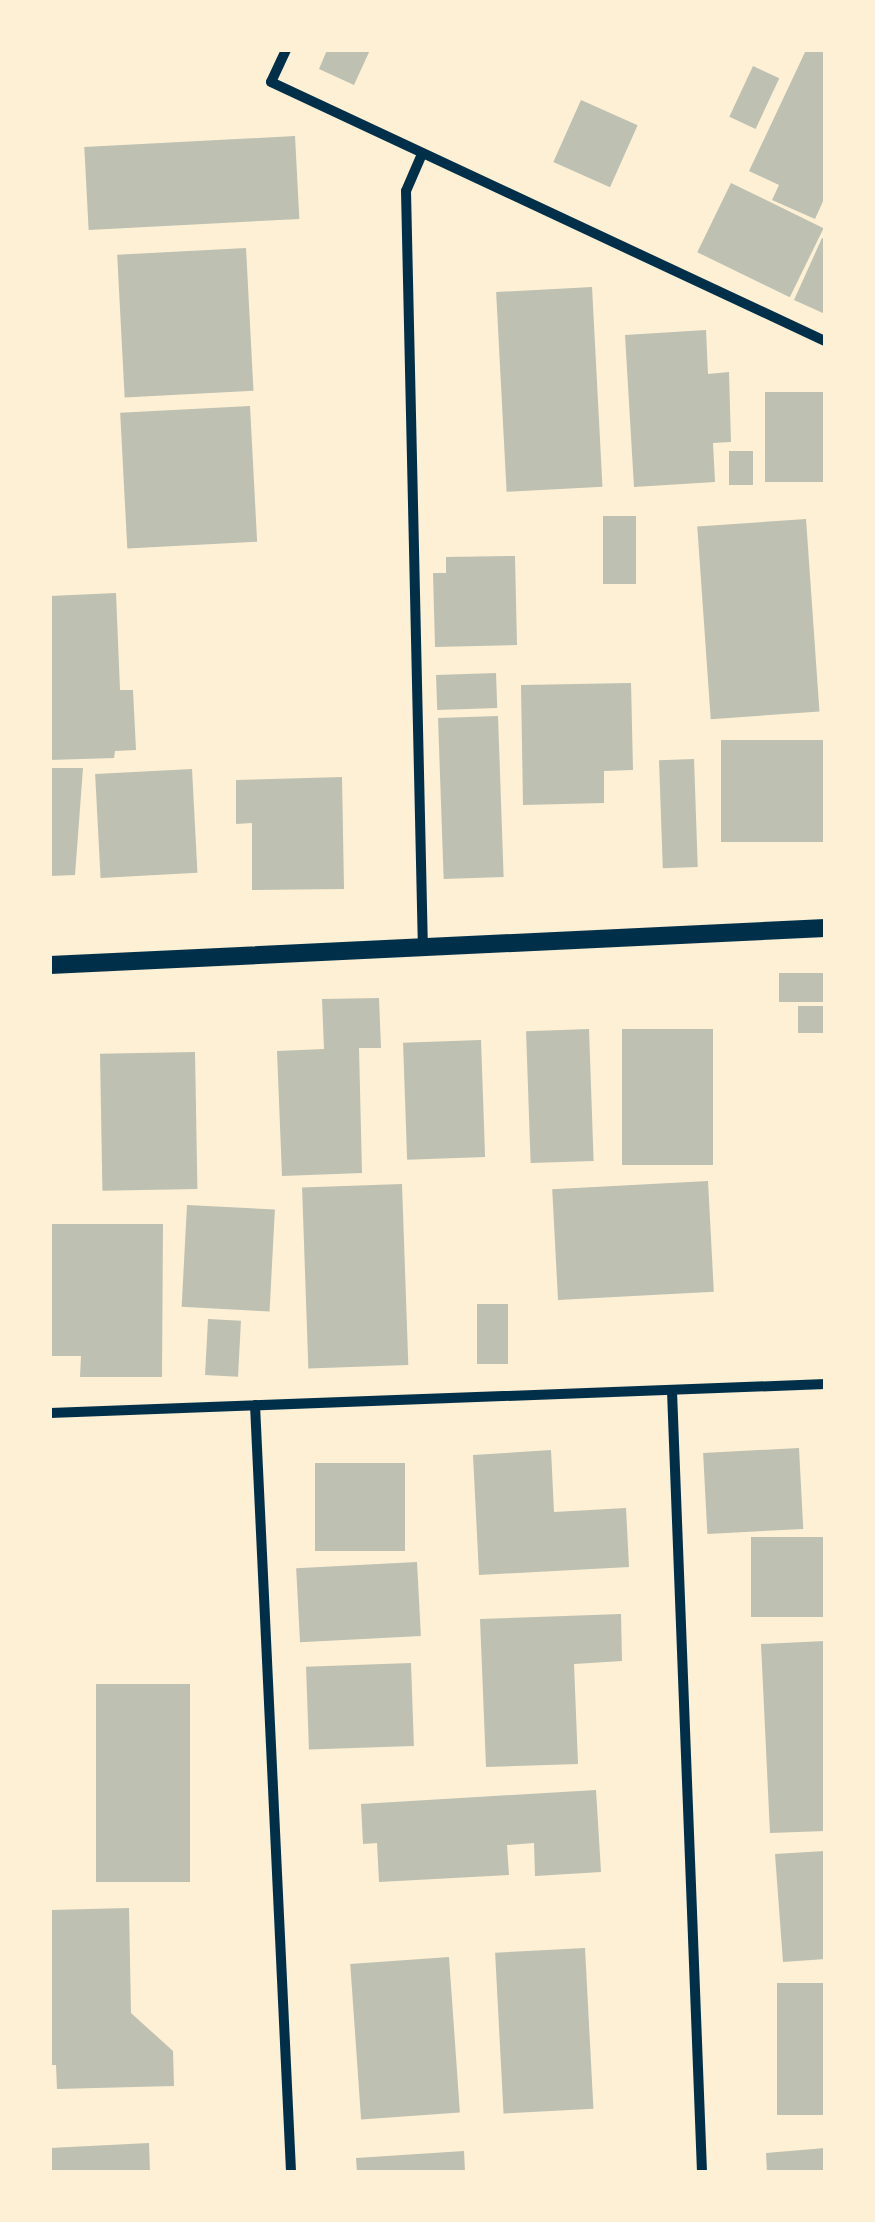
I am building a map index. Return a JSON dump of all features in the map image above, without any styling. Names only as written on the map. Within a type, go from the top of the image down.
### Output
[{"type":"street","points":[[286,50],[271,82],[825,341]]},
{"type":"street","points":[[422,154],[406,191],[422,950]]},
{"type":"street","points":[[50,965],[825,928]]},
{"type":"street","points":[[50,1413],[825,1384]]},
{"type":"street","points":[[672,1391],[702,2172]]},
{"type":"street","points":[[255,1406],[292,2172]]},
{"type":"building","points":[[327,50],[370,50],[354,85],[319,69]]},
{"type":"building","points":[[806,50],[825,50],[825,197],[815,219],[772,200],[779,185],[749,171]]},
{"type":"building","points":[[753,66],[779,78],[756,129],[729,117]]},
{"type":"building","points":[[581,100],[638,125],[610,187],[553,162]]},
{"type":"building","points":[[295,136],[299,219],[89,230],[84,147]]},
{"type":"building","points":[[731,183],[824,228],[790,297],[697,252]]},
{"type":"building","points":[[822,238],[825,239],[825,314],[794,300]]},
{"type":"building","points":[[246,248],[253,391],[125,398],[117,255]]},
{"type":"building","points":[[592,287],[602,487],[507,492],[496,292]]},
{"type":"building","points":[[706,330],[708,374],[729,372],[731,442],[713,443],[715,482],[634,487],[625,335]]},
{"type":"building","points":[[765,392],[825,392],[825,482],[765,482]]},
{"type":"building","points":[[250,406],[257,542],[127,549],[120,413]]},
{"type":"building","points":[[729,451],[753,451],[753,485],[729,485]]},
{"type":"building","points":[[603,516],[636,516],[636,584],[603,584]]},
{"type":"building","points":[[806,519],[819,712],[711,719],[697,527]]},
{"type":"building","points":[[515,556],[517,645],[435,647],[433,573],[446,573],[446,557]]},
{"type":"building","points":[[116,593],[120,690],[133,690],[136,750],[115,751],[114,758],[50,760],[50,596]]},
{"type":"building","points":[[496,673],[497,708],[437,710],[436,675]]},
{"type":"building","points":[[631,683],[633,770],[604,771],[604,803],[523,805],[521,685]]},
{"type":"building","points":[[498,716],[504,877],[444,879],[438,718]]},
{"type":"building","points":[[721,740],[825,740],[825,842],[721,842]]},
{"type":"building","points":[[694,759],[698,867],[663,868],[659,760]]},
{"type":"building","points":[[50,768],[83,768],[75,875],[50,876]]},
{"type":"building","points":[[192,769],[197,873],[101,878],[95,774]]},
{"type":"building","points":[[342,777],[344,889],[252,890],[252,823],[236,824],[236,780]]},
{"type":"building","points":[[779,973],[825,973],[825,1002],[779,1002]]},
{"type":"building","points":[[379,998],[381,1048],[359,1048],[362,1173],[282,1176],[277,1051],[324,1049],[322,999]]},
{"type":"building","points":[[798,1006],[825,1006],[825,1033],[798,1033]]},
{"type":"building","points":[[589,1029],[594,1161],[531,1163],[526,1031]]},
{"type":"building","points":[[622,1029],[713,1029],[713,1165],[622,1165]]},
{"type":"building","points":[[481,1040],[485,1157],[407,1160],[403,1043]]},
{"type":"building","points":[[195,1052],[197,1189],[102,1191],[100,1054]]},
{"type":"building","points":[[708,1181],[714,1292],[558,1300],[552,1189]]},
{"type":"building","points":[[402,1184],[408,1365],[308,1368],[302,1187]]},
{"type":"building","points":[[187,1205],[275,1210],[270,1311],[182,1307]]},
{"type":"building","points":[[50,1224],[163,1224],[162,1377],[80,1377],[81,1356],[50,1356]]},
{"type":"building","points":[[477,1304],[508,1304],[508,1364],[477,1364]]},
{"type":"building","points":[[208,1319],[241,1321],[238,1377],[205,1375]]},
{"type":"building","points":[[799,1448],[803,1529],[707,1534],[703,1453]]},
{"type":"building","points":[[551,1450],[554,1512],[626,1508],[629,1567],[479,1575],[473,1455]]},
{"type":"building","points":[[315,1463],[405,1463],[405,1551],[315,1551]]},
{"type":"building","points":[[751,1537],[825,1537],[825,1617],[751,1617]]},
{"type":"building","points":[[417,1562],[421,1636],[300,1642],[296,1568]]},
{"type":"building","points":[[621,1614],[622,1661],[574,1664],[578,1764],[486,1767],[480,1619]]},
{"type":"building","points":[[825,1641],[825,1831],[770,1833],[761,1644]]},
{"type":"building","points":[[411,1663],[414,1746],[309,1750],[306,1667]]},
{"type":"building","points":[[96,1684],[190,1684],[190,1882],[96,1882]]},
{"type":"building","points":[[596,1790],[601,1872],[535,1876],[534,1843],[507,1845],[509,1875],[379,1882],[377,1843],[363,1844],[361,1804]]},
{"type":"building","points":[[825,1851],[825,1959],[783,1962],[775,1854]]},
{"type":"building","points":[[129,1908],[131,2013],[173,2051],[174,2086],[57,2089],[56,2065],[50,2065],[50,1910]]},
{"type":"building","points":[[585,1948],[593,2109],[504,2113],[495,1953]]},
{"type":"building","points":[[449,1957],[460,2113],[361,2120],[350,1964]]},
{"type":"building","points":[[777,1983],[825,1983],[825,2115],[777,2115]]},
{"type":"building","points":[[149,2143],[150,2172],[50,2172],[50,2148]]},
{"type":"building","points":[[825,2148],[825,2172],[767,2172],[766,2153]]},
{"type":"building","points":[[464,2151],[465,2172],[357,2172],[356,2158]]}]
